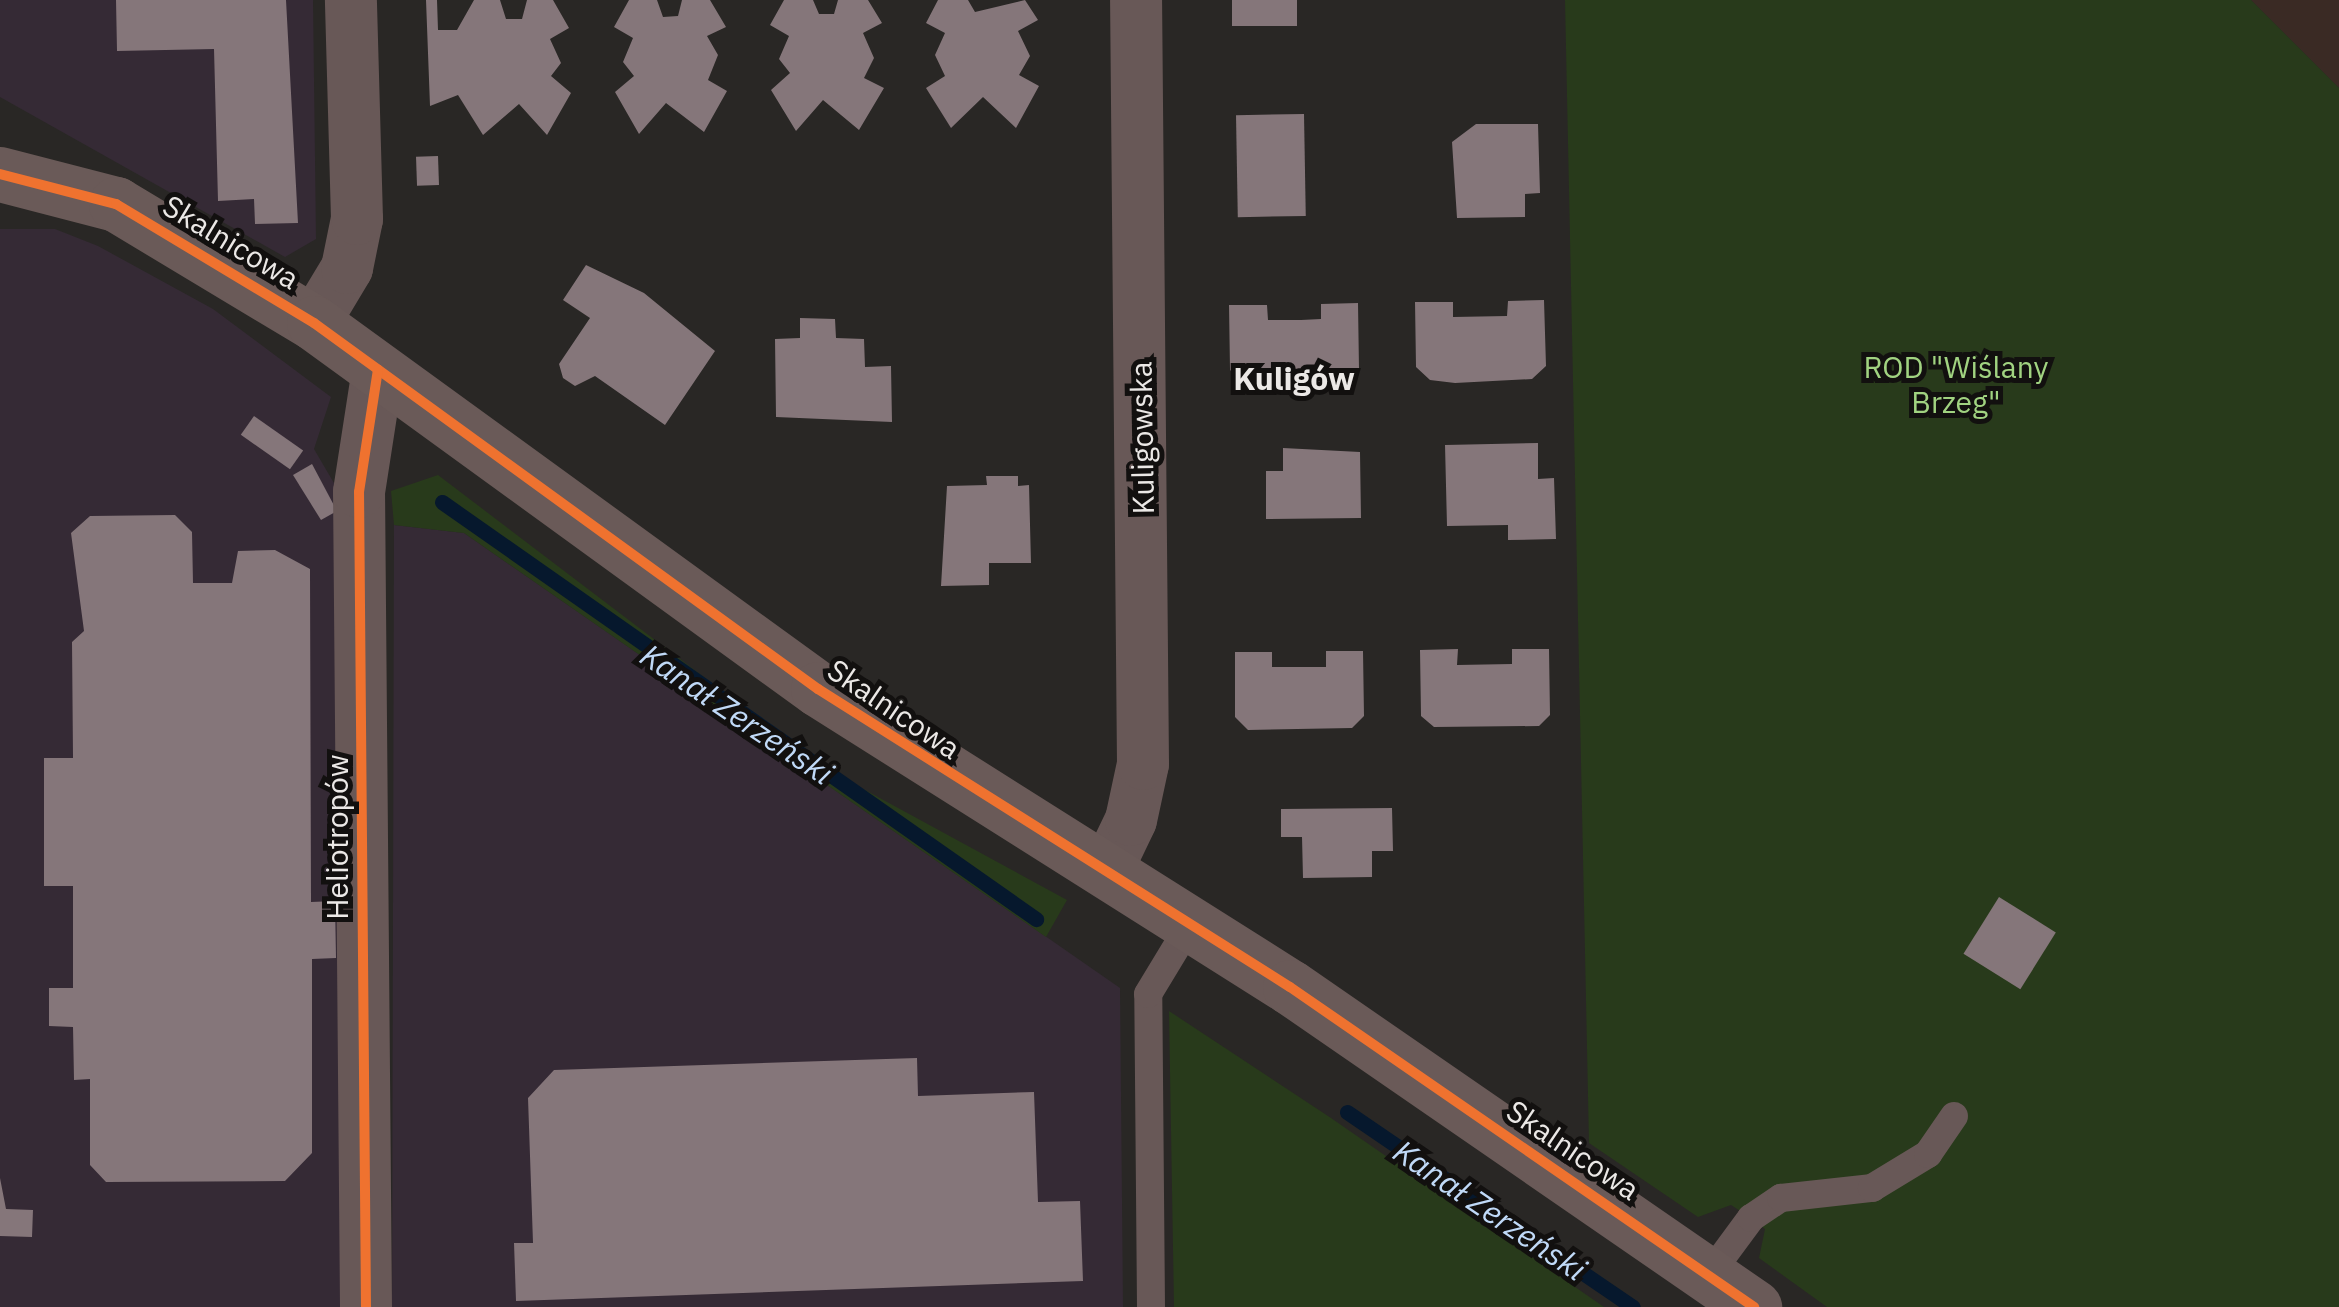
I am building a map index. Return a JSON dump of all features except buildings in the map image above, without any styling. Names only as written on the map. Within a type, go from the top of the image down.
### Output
[{"type":"street","points":[[314,323],[348,268],[357,219],[351,0]]},
{"type":"street","name":"Kuligowska","points":[[1106,870],[1131,820],[1142,764],[1136,0]]},
{"type":"street","name":"Skalnicowa","points":[[0,174],[116,204],[314,323],[773,658],[1190,922],[1754,1307]]},
{"type":"street","name":"Heliotropów","points":[[366,1307],[359,492],[378,369]]},
{"type":"lane","points":[[1152,1307],[1148,994],[1190,922]]},
{"type":"lane","points":[[1709,1275],[1751,1218],[1781,1198],[1872,1188],[1928,1154],[1954,1116]]},
{"type":"shaded area","points":[[0,0],[313,0],[316,239],[285,257],[0,97]]},
{"type":"shaded area","points":[[2251,0],[2339,0],[2339,88]]},
{"type":"shaded area","points":[[0,229],[55,229],[98,246],[213,309],[331,397],[314,449],[338,490],[344,1307],[0,1307]]},
{"type":"shaded area","points":[[394,525],[464,533],[1120,988],[1123,1307],[392,1307]]},
{"type":"green space","name":"ROD \"Wiślany Brzeg\"","points":[[1565,0],[2251,0],[2339,88],[2339,1307],[1827,1307],[1759,1258],[1765,1229],[1751,1218],[1731,1205],[1698,1217],[1589,1143]]},
{"type":"green space","points":[[438,475],[821,766],[1067,900],[1046,937],[464,533],[394,525],[391,491]]},
{"type":"green space","points":[[1169,1011],[1331,1118],[1604,1307],[1174,1307]]},
{"type":"waterway","name":"Kanał Zerzeński","points":[[442,502],[1036,919]]},
{"type":"waterway","name":"Kanał Zerzeński","points":[[1347,1112],[1633,1307]]},
{"type":"cycle path","points":[[0,174],[116,204],[314,323],[818,689],[1290,987],[1754,1307]]},
{"type":"cycle path","points":[[366,1307],[359,492],[378,369]]},
{"type":"district","name":"Kuligów","points":[[1294,378]]}]
